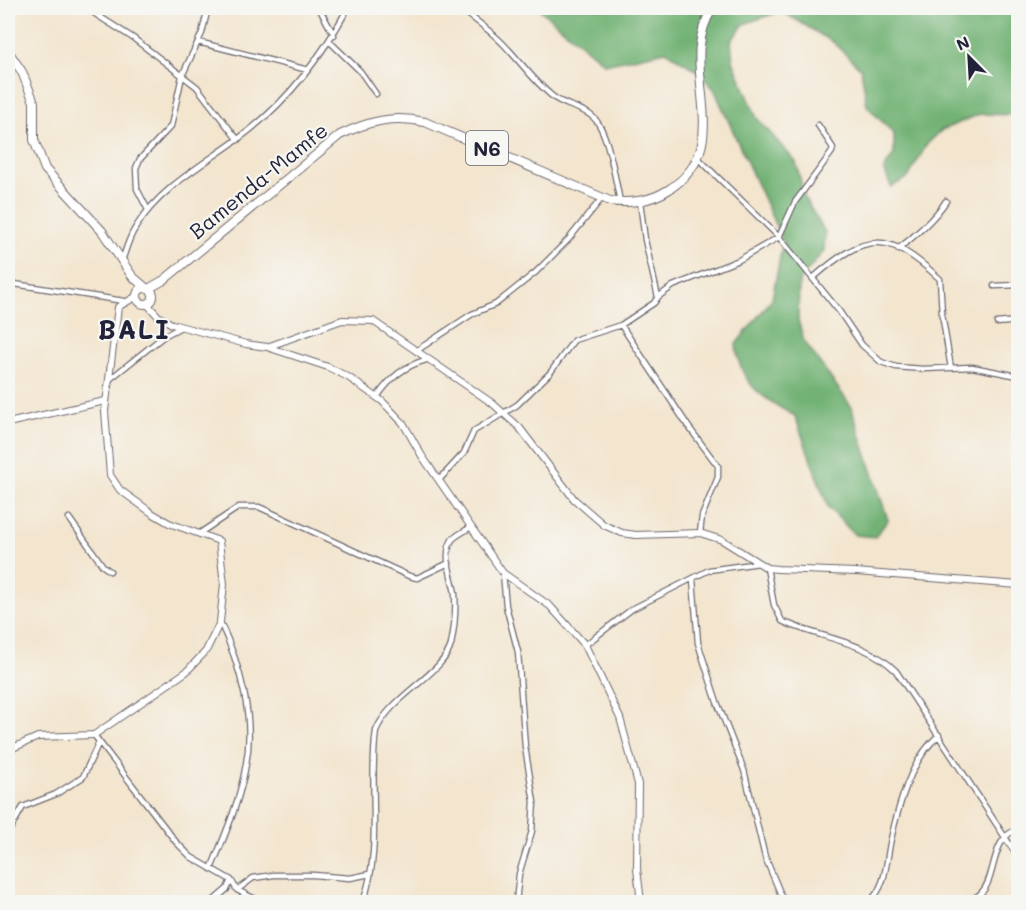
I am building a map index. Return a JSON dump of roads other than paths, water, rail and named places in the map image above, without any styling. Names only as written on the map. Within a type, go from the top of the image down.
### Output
[{"type":"highway","name":"Bamenda-Mamfe","points":[[147,304],[144,292],[164,280],[340,135],[365,123],[382,119],[398,118],[425,122],[602,198],[620,202],[640,201],[674,186],[698,158],[705,122],[698,56],[710,11]]},
{"type":"highway","points":[[8,51],[34,102],[34,140],[40,160],[60,188],[102,231],[144,292],[139,302],[147,304]]},
{"type":"street","points":[[87,8],[133,38],[196,87],[238,140]]},
{"type":"street","points":[[148,210],[137,189],[136,168],[140,159],[171,126],[182,76],[198,42],[208,8]]},
{"type":"street","points":[[319,8],[334,34]]},
{"type":"street","points":[[122,261],[134,229],[148,210],[172,188],[238,140],[275,108],[308,70],[334,34],[348,8]]},
{"type":"street","points":[[459,8],[509,49],[534,80],[552,96],[563,104],[590,113],[597,120],[604,133],[620,202]]},
{"type":"street","points":[[329,41],[360,71],[376,94]]},
{"type":"street","points":[[198,42],[308,70]]},
{"type":"street","points":[[8,71],[15,62]]},
{"type":"street","points":[[439,480],[464,453],[474,431],[505,415],[550,373],[574,340],[621,325],[654,303],[658,297],[673,286],[739,261],[778,237],[795,202],[832,152],[833,148],[818,125]]},
{"type":"street","points":[[698,158],[778,237],[813,278],[862,345],[881,362],[896,367],[972,367],[1018,376]]},
{"type":"street","points":[[416,351],[472,314],[496,304],[536,273],[568,240],[602,198]]},
{"type":"street","points":[[640,201],[645,240],[658,297]]},
{"type":"street","points":[[898,249],[934,218],[946,201]]},
{"type":"street","points":[[813,278],[857,245],[872,242],[907,251],[940,279],[942,314],[951,368]]},
{"type":"street","points":[[8,283],[124,301]]},
{"type":"street","points":[[994,286],[1018,285]]},
{"type":"street","points":[[8,750],[38,737],[94,735],[186,672],[206,651],[220,622],[224,584],[221,544],[216,538],[169,523],[152,513],[117,486],[108,468],[105,401],[110,379],[118,307],[124,301],[144,292]]},
{"type":"street","points":[[147,304],[163,319],[181,327],[246,344],[267,347],[328,367],[377,397],[403,423],[503,573],[550,606],[585,645],[620,718],[638,784],[640,798],[637,860],[641,903]]},
{"type":"street","points":[[267,347],[322,326],[357,319],[373,321],[426,360],[492,403],[519,427],[574,499],[604,525],[622,533],[636,535],[700,533],[722,540],[767,568],[1018,585]]},
{"type":"street","points":[[998,323],[1018,321]]},
{"type":"street","points":[[621,325],[688,426],[718,466],[718,477],[702,516],[700,533]]},
{"type":"street","points":[[110,379],[164,336],[181,327]]},
{"type":"street","points":[[377,397],[388,381],[401,370],[426,360]]},
{"type":"street","points":[[8,423],[105,401]]},
{"type":"street","points":[[200,533],[239,507],[260,507],[409,576],[417,578],[449,563]]},
{"type":"street","points":[[69,518],[102,566],[110,571]]},
{"type":"street","points":[[363,903],[370,874],[376,731],[396,704],[446,655],[451,645],[454,609],[449,563],[453,540],[471,527]]},
{"type":"street","points":[[585,645],[632,609],[709,570],[759,563]]},
{"type":"street","points":[[767,568],[774,606],[782,621],[844,641],[888,664],[904,681],[1018,857]]},
{"type":"street","points":[[503,573],[506,606],[518,652],[525,747],[534,802],[532,831],[519,874],[516,903]]},
{"type":"street","points":[[693,579],[698,643],[717,702],[744,770],[765,857],[784,903]]},
{"type":"street","points":[[211,869],[236,803],[247,762],[247,718],[241,682],[231,645],[220,622]]},
{"type":"street","points":[[94,735],[115,759],[176,842],[191,857],[231,880],[237,890],[261,903]]},
{"type":"street","points":[[868,903],[875,897],[884,876],[896,821],[915,766],[939,735]]},
{"type":"street","points":[[8,833],[23,807],[56,794],[83,777],[99,742]]},
{"type":"street","points":[[967,903],[982,893],[991,878],[992,862],[1006,837],[1018,829]]},
{"type":"street","points":[[237,890],[253,878],[274,875],[350,878],[370,874]]},
{"type":"street","points":[[212,903],[227,889],[231,880]]},
{"type":"district","name":"BALI","points":[[134,328]]}]
